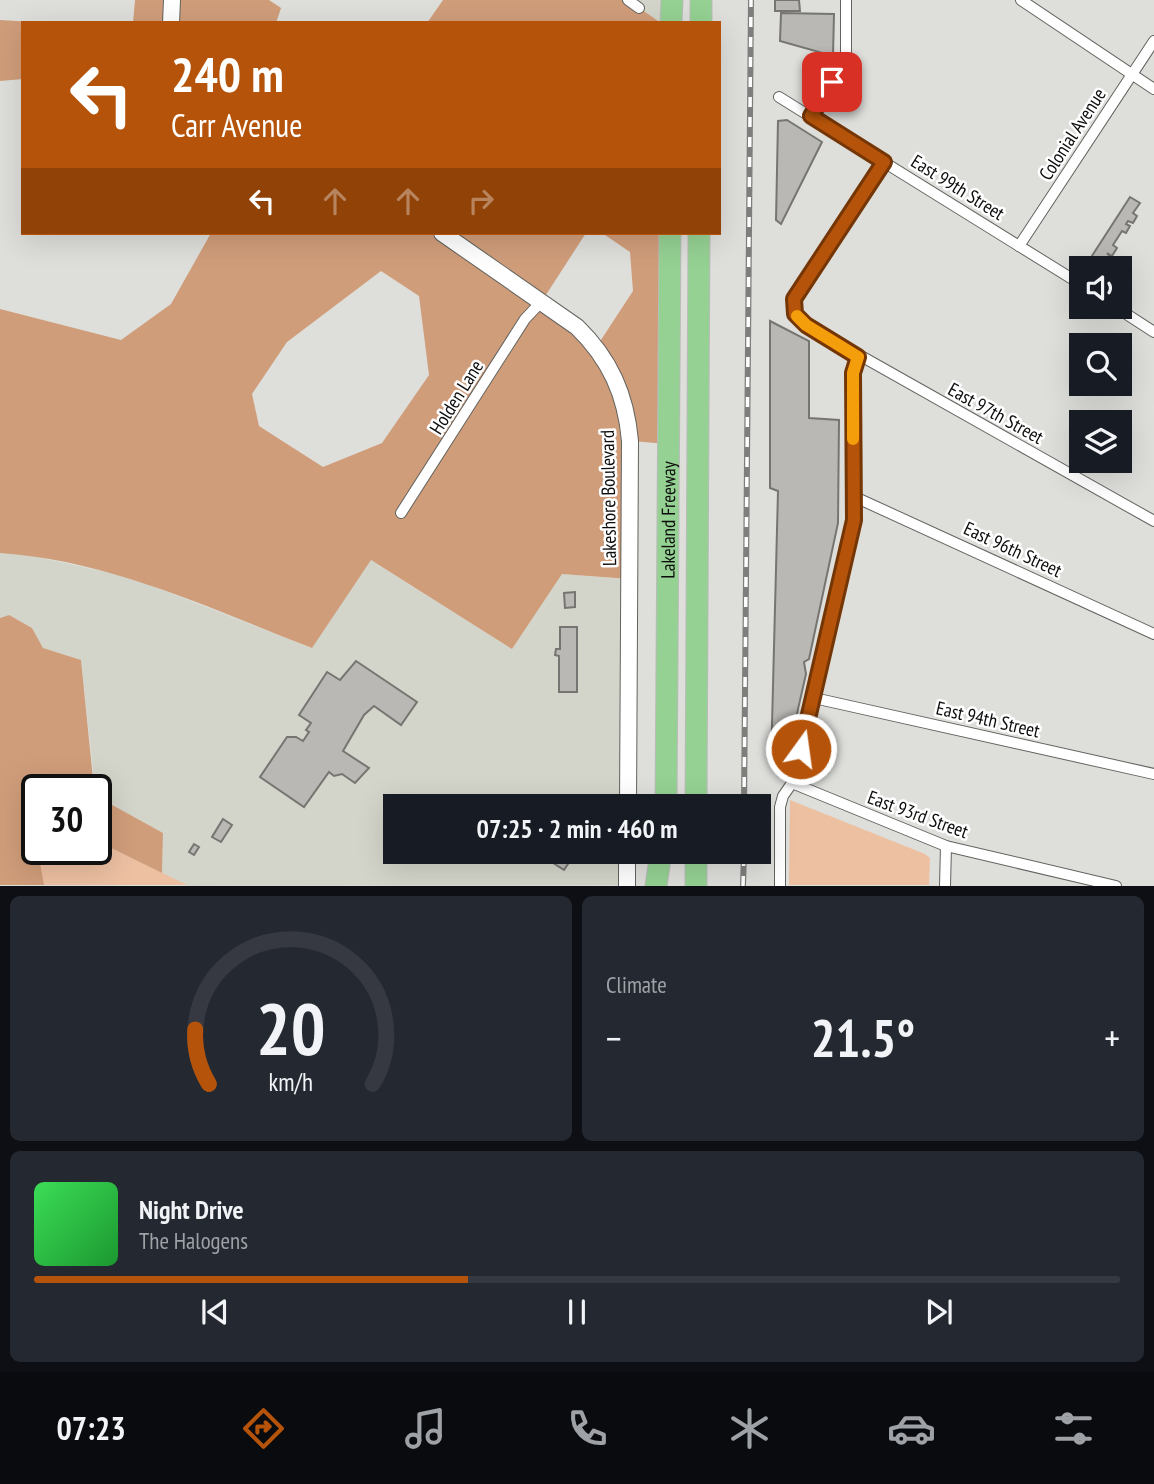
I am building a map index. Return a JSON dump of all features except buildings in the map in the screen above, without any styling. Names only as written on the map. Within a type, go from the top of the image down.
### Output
[{"type":"highway","points":[[671,0],[671,21]]},
{"type":"highway","points":[[701,0],[701,21]]},
{"type":"highway","name":"Lakeland Freeway","points":[[666,794],[670,235]]},
{"type":"highway","name":"Lakeland Freeway","points":[[696,794],[699,235]]},
{"type":"highway","points":[[656,886],[661,864]]},
{"type":"highway","points":[[664,864],[665,886]]},
{"type":"highway","points":[[695,886],[696,864]]},
{"type":"street","points":[[171,21],[172,0]]},
{"type":"street","points":[[628,0],[639,8]]},
{"type":"street","points":[[811,116],[846,61],[846,0]]},
{"type":"street","points":[[1021,0],[1154,89]]},
{"type":"street","name":"Colonial Avenue","points":[[1020,246],[1154,41]]},
{"type":"street","name":"East 99th Street","points":[[779,97],[1069,277]]},
{"type":"street","name":"East 97th Street","points":[[884,162],[794,299],[795,314],[806,325],[858,357],[1154,521]]},
{"type":"street","name":"Lakeshore Boulevard","points":[[445,235],[542,301],[597,346],[611,369],[628,417],[628,794]]},
{"type":"street","name":"Holden Lane","points":[[401,513],[525,319],[542,301]]},
{"type":"street","points":[[1132,318],[1154,332]]},
{"type":"street","points":[[780,886],[780,807],[783,796],[792,783],[814,698],[854,520],[856,498],[853,487],[853,373],[858,357]]},
{"type":"street","name":"East 96th Street","points":[[856,498],[1154,634]]},
{"type":"street","name":"East 94th Street","points":[[814,698],[1154,775]]},
{"type":"street","name":"East 93rd Street","points":[[792,783],[946,846],[1116,886]]},
{"type":"street","points":[[946,846],[946,886]]},
{"type":"street","points":[[627,864],[627,886]]},
{"type":"shaded area","points":[[135,0],[269,0],[281,8],[277,21],[133,21]]},
{"type":"shaded area","points":[[443,0],[628,0],[658,21],[428,21]]},
{"type":"shaded area","points":[[628,0],[672,0],[662,21]]},
{"type":"shaded area","points":[[0,20],[21,21],[21,79],[0,81]]},
{"type":"shaded area","points":[[210,235],[585,235],[542,301],[597,346],[633,291],[630,252],[605,235],[670,235],[668,444],[631,441],[630,579],[562,574],[512,649],[371,560],[312,648],[159,588],[120,576],[41,557],[0,553],[0,309],[121,340],[171,304]],"holes":[[[381,271],[419,296],[429,375],[382,443],[323,467],[259,426],[252,394],[287,342]]]},
{"type":"shaded area","points":[[0,553],[23,554],[129,577],[311,648],[370,560],[512,649],[562,574],[630,579],[628,794],[383,794],[383,864],[627,864],[627,885],[187,886],[162,873],[163,833],[112,805],[112,774],[94,774],[81,660],[43,648],[32,628],[9,615],[0,618]]},
{"type":"shaded area","points":[[9,615],[32,628],[43,648],[81,660],[92,774],[21,774],[21,865],[40,865],[44,885],[0,885],[0,618]]},
{"type":"shaded area","points":[[0,670],[32,774],[21,774],[21,865],[112,865],[112,848],[187,885],[0,885]]},
{"type":"shaded area","points":[[790,800],[925,854],[930,858],[929,885],[789,885]]},
{"type":"shaded area","points":[[112,805],[163,833],[162,873],[112,848]]},
{"type":"railway","points":[[744,794],[751,0]]},
{"type":"railway","points":[[743,886],[744,864]]},
{"type":"slow traffic","points":[[797,316],[806,325],[858,357],[853,373],[853,439]]},
{"type":"route","points":[[801,749],[854,520],[856,498],[853,487],[853,373],[858,357],[806,325],[795,314],[794,299],[884,162],[811,116],[832,82]]}]
